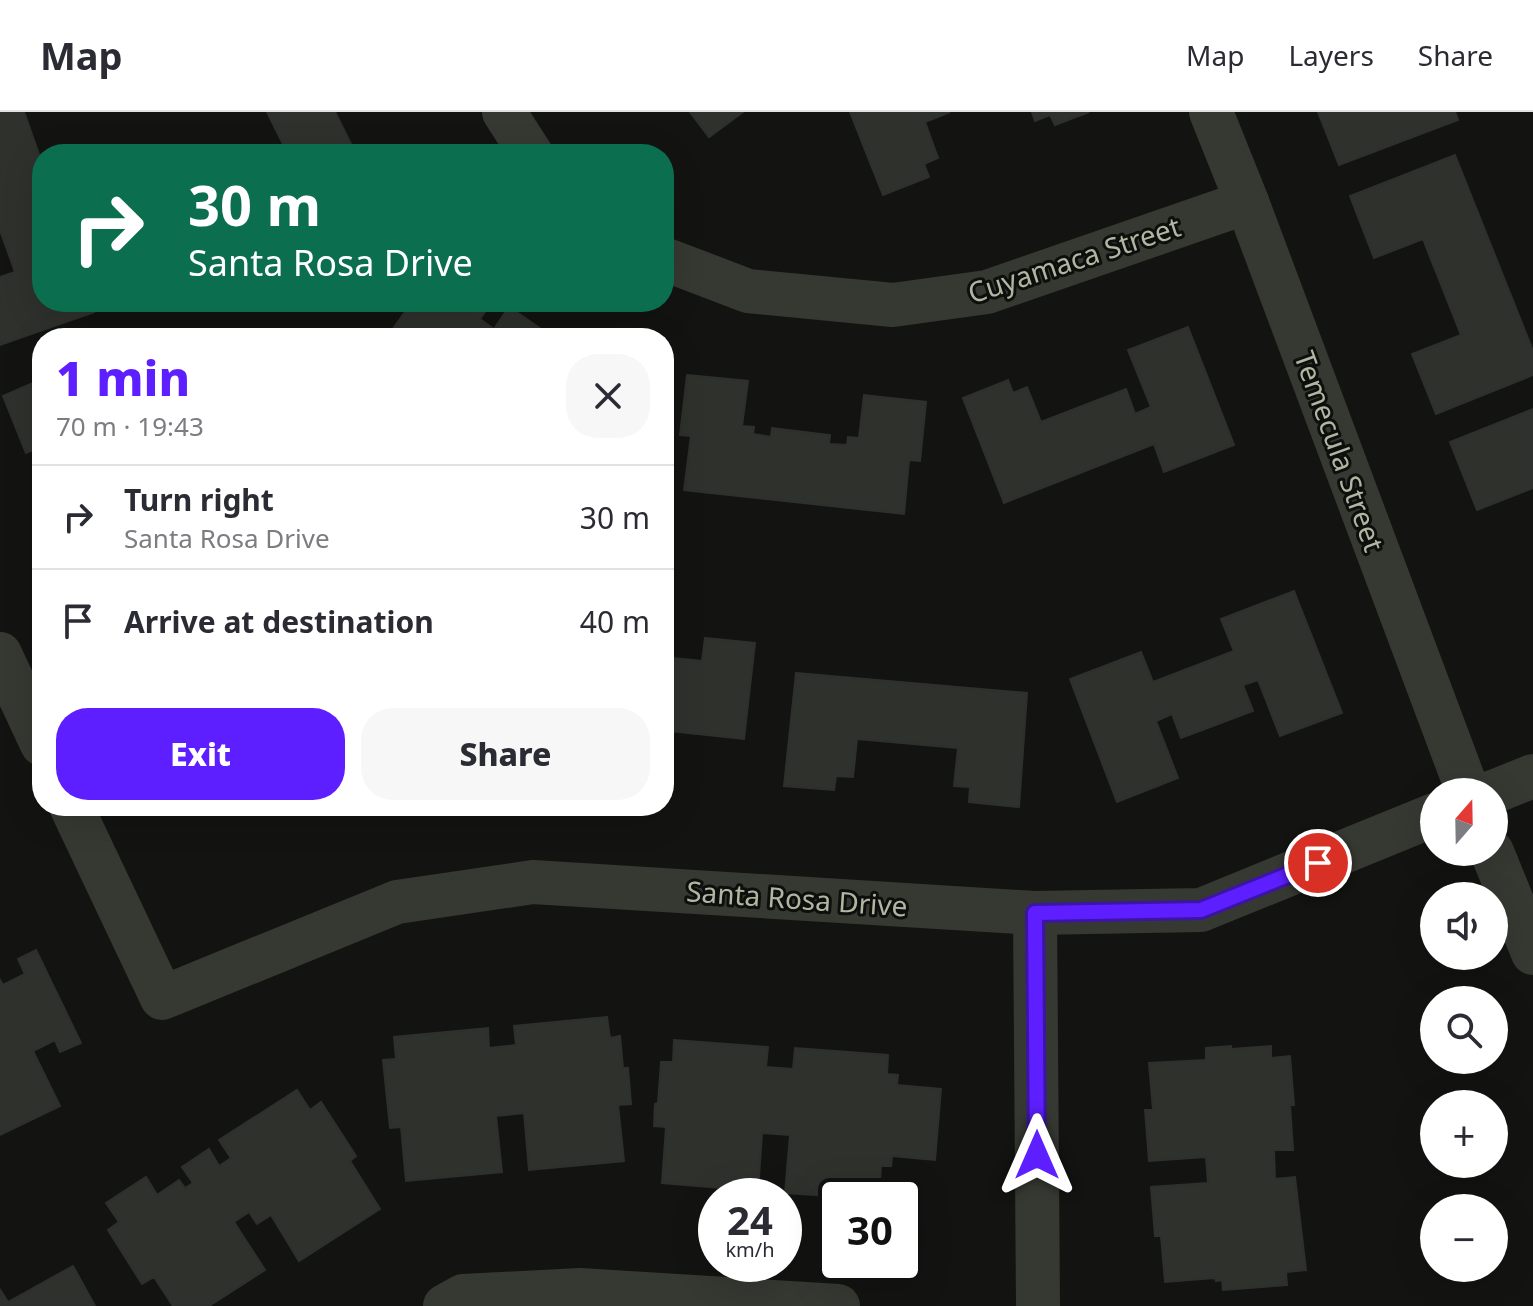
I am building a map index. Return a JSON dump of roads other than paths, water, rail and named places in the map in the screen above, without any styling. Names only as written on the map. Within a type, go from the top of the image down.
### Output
[{"type":"street","points":[[504,112],[525,144]]},
{"type":"street","name":"Temecula Street","points":[[1211,112],[1463,778]]},
{"type":"street","name":"Cuyamaca Street","points":[[674,263],[748,291],[893,305],[987,292],[1247,202]]},
{"type":"street","points":[[0,654],[32,723]]},
{"type":"street","points":[[1508,786],[1533,776]]},
{"type":"street","name":"Santa Rosa Drive","points":[[76,816],[162,998],[397,902],[533,882],[1035,913],[1201,910],[1420,821]]},
{"type":"street","points":[[1499,866],[1528,926]]},
{"type":"street","points":[[1035,913],[1038,1306]]},
{"type":"street","points":[[445,1306],[463,1296],[580,1290],[838,1306]]}]
